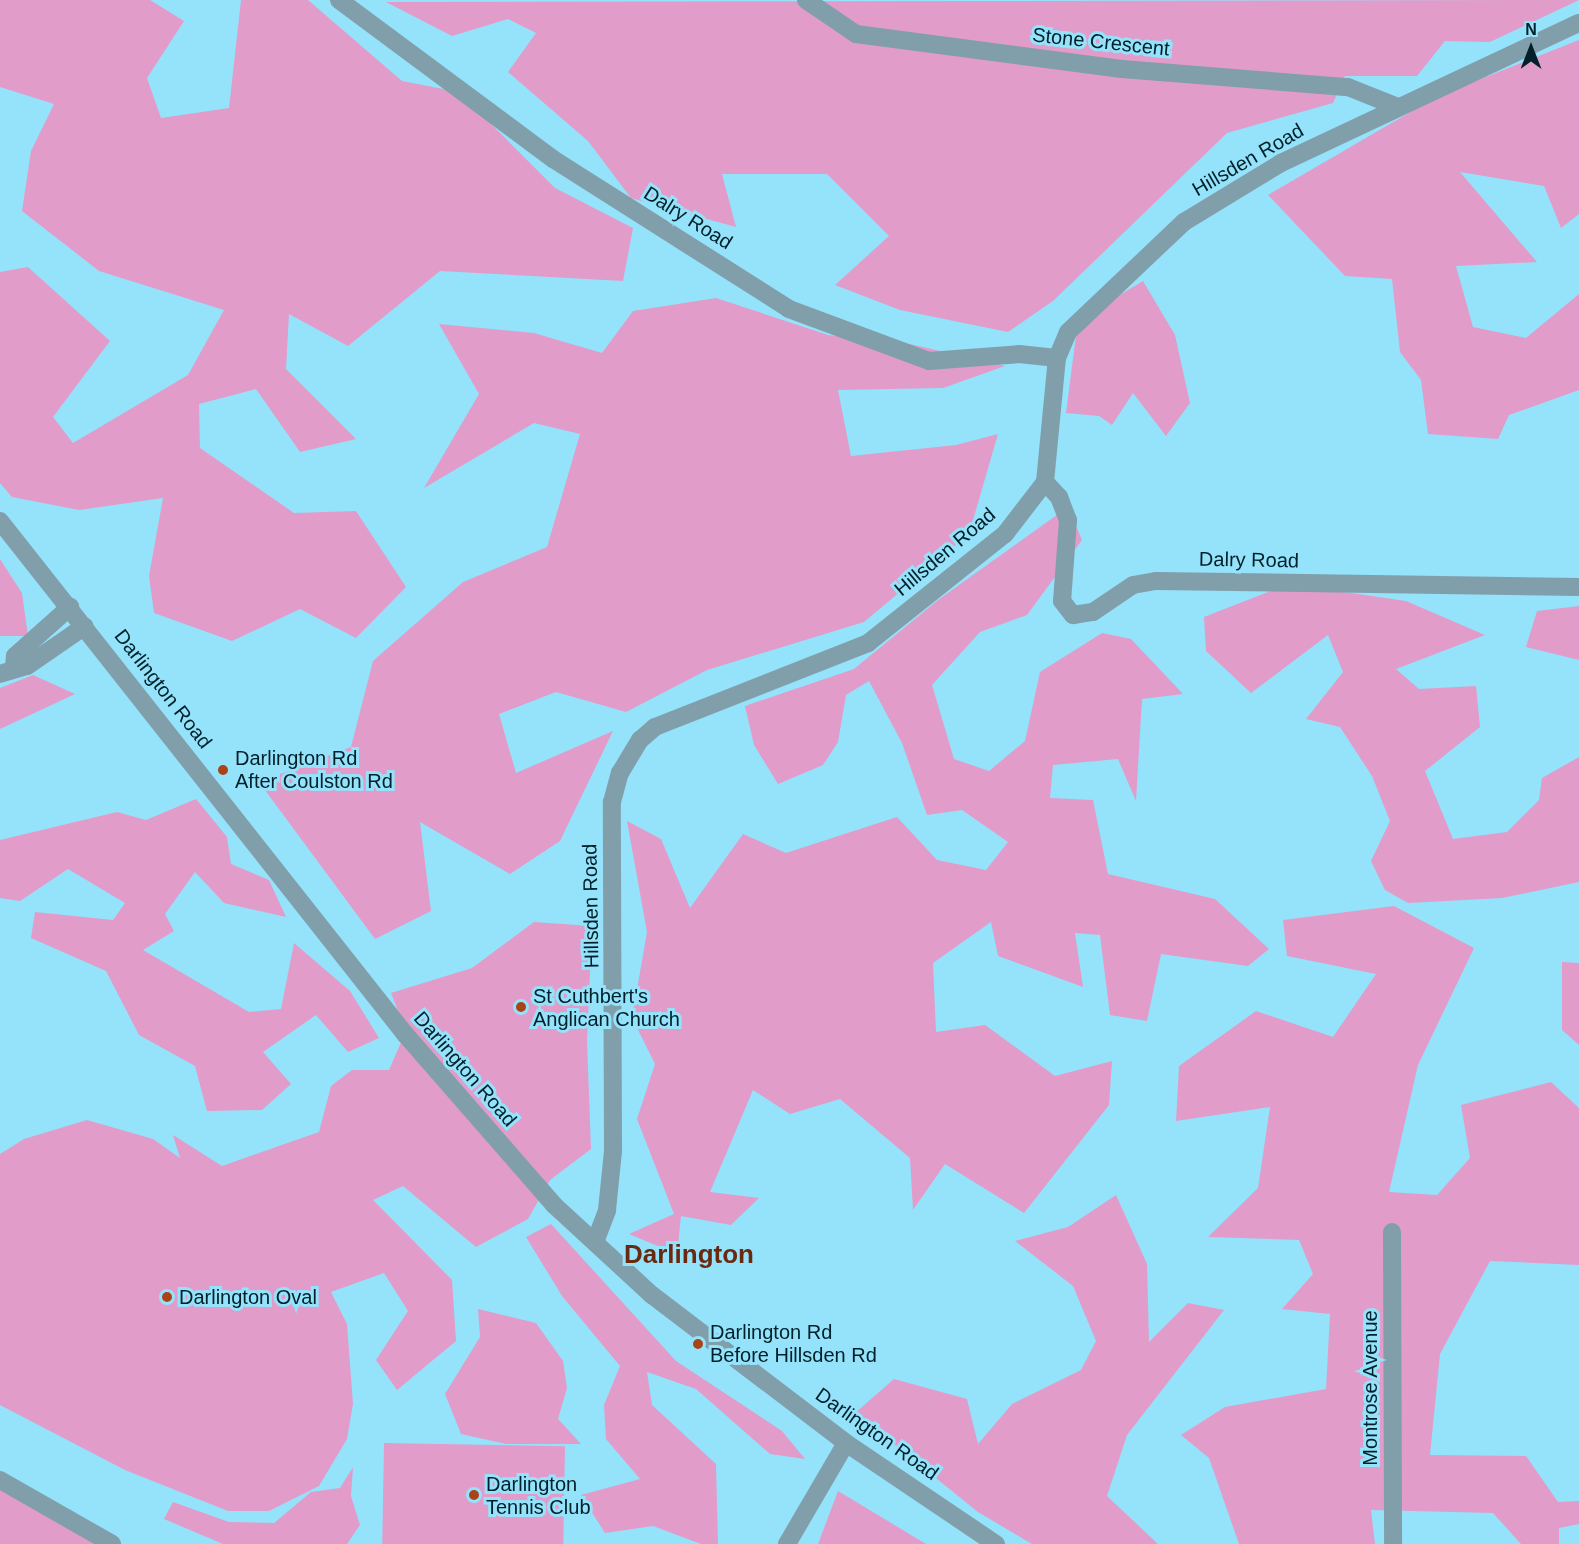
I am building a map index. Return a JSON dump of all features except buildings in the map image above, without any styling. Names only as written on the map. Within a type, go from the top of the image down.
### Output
[{"type":"street","name":"Dalry Road","points":[[339,0],[553,159],[789,309],[929,361],[1020,354],[1058,358]]},
{"type":"street","name":"Stone Crescent","points":[[806,0],[856,34],[1122,69],[1348,87],[1398,107]]},
{"type":"street","name":"Hillsden Road","points":[[595,1242],[607,1210],[614,1151],[612,802],[630,753],[655,727],[868,643],[997,541],[1045,482],[1058,358],[1068,332],[1096,300],[1184,222],[1281,163],[1579,22]]},
{"type":"street","name":"Dalry Road","points":[[1045,482],[1059,497],[1068,520],[1062,601],[1073,615],[1092,612],[1133,585],[1156,581],[1579,587]]},
{"type":"street","name":"Darlington Road","points":[[0,521],[405,1034],[554,1205],[652,1295],[846,1443],[996,1544]]},
{"type":"street","points":[[7,671],[15,656],[70,607]]},
{"type":"street","points":[[7,671],[27,666],[85,626]]},
{"type":"street","name":"Montrose Avenue","points":[[1392,1232],[1393,1544]]},
{"type":"street","points":[[787,1544],[846,1443]]},
{"type":"street","points":[[0,1480],[112,1544]]},
{"type":"shaded area","points":[[0,0],[150,0],[184,21],[147,78],[161,118],[229,108],[241,0],[308,0],[402,81],[459,92],[555,188],[633,228],[623,281],[440,271],[348,346],[289,314],[286,369],[356,439],[300,452],[256,389],[199,404],[200,448],[294,513],[356,511],[406,587],[356,638],[300,609],[232,641],[154,613],[149,576],[163,498],[79,510],[12,497],[0,483],[0,272],[28,267],[110,341],[53,417],[73,443],[188,375],[224,310],[99,271],[22,211],[31,151],[54,104],[0,87]]},
{"type":"shaded area","points":[[1579,0],[1490,42],[1445,41],[1417,76],[1345,76],[1333,103],[1227,133],[1053,301],[1008,332],[900,310],[835,285],[889,236],[827,174],[722,174],[736,227],[631,198],[588,141],[508,72],[536,33],[508,19],[452,36],[386,2]]},
{"type":"shaded area","points":[[1579,40],[1579,214],[1561,228],[1544,186],[1460,172],[1537,262],[1456,266],[1473,327],[1526,338],[1579,294],[1579,390],[1509,415],[1498,439],[1428,434],[1421,380],[1400,352],[1392,279],[1345,276],[1268,195],[1438,96]]},
{"type":"shaded area","points":[[1143,281],[1175,335],[1190,403],[1166,436],[1133,393],[1112,425],[1099,416],[1066,413],[1078,320]]},
{"type":"shaded area","points":[[716,298],[828,335],[910,344],[1005,366],[943,388],[838,390],[851,456],[956,445],[998,434],[969,534],[864,622],[707,670],[626,712],[556,692],[499,714],[516,773],[613,731],[560,841],[510,874],[420,822],[431,911],[375,939],[259,782],[351,747],[373,661],[463,582],[547,547],[580,434],[534,423],[424,488],[479,394],[439,324],[534,333],[602,353],[633,311]]},
{"type":"shaded area","points":[[1068,507],[1082,540],[1027,615],[980,632],[932,685],[954,759],[989,771],[1025,741],[1040,672],[1102,633],[1131,639],[1183,694],[1142,699],[1136,801],[1118,759],[1053,765],[1050,798],[1093,800],[1108,874],[1215,899],[1269,949],[1248,966],[1161,954],[1147,1021],[1110,1015],[1100,935],[1075,933],[1083,987],[998,956],[991,922],[933,963],[936,1032],[985,1025],[1055,1076],[1112,1061],[1109,1105],[1024,1213],[945,1164],[913,1210],[910,1158],[840,1099],[790,1114],[753,1090],[710,1192],[759,1198],[731,1225],[681,1216],[677,1254],[629,1234],[674,1214],[637,1119],[655,1064],[632,1018],[647,932],[627,821],[661,839],[690,908],[743,834],[786,853],[897,817],[937,860],[986,870],[1008,842],[962,810],[927,815],[902,743],[869,681],[846,695],[838,742],[823,765],[778,784],[754,745],[745,706],[854,669],[938,600]]},
{"type":"shaded area","points":[[0,559],[22,593],[28,636],[0,636]]},
{"type":"shaded area","points":[[1289,584],[1406,601],[1485,635],[1396,669],[1419,689],[1476,686],[1480,727],[1425,771],[1453,839],[1507,832],[1539,800],[1542,778],[1579,757],[1579,882],[1502,898],[1408,903],[1385,890],[1371,861],[1390,821],[1372,776],[1340,727],[1306,719],[1343,672],[1328,635],[1251,693],[1206,651],[1204,617]]},
{"type":"shaded area","points":[[1579,606],[1579,660],[1526,647],[1537,611]]},
{"type":"shaded area","points":[[33,675],[75,694],[0,729],[0,688]]},
{"type":"shaded area","points":[[196,799],[227,837],[231,864],[269,880],[286,917],[224,903],[195,872],[165,914],[174,931],[143,950],[249,1012],[281,1009],[294,943],[350,991],[379,1038],[348,1052],[316,1015],[263,1052],[291,1084],[262,1110],[207,1111],[195,1066],[139,1035],[106,971],[31,938],[35,912],[113,920],[125,903],[68,869],[20,901],[0,898],[0,840],[117,812],[146,820]]},
{"type":"shaded area","points":[[1394,906],[1474,948],[1418,1065],[1389,1192],[1437,1195],[1470,1158],[1461,1105],[1551,1082],[1579,1108],[1579,1265],[1490,1261],[1440,1354],[1430,1455],[1526,1456],[1558,1502],[1579,1501],[1579,1524],[1559,1528],[1559,1544],[1521,1544],[1493,1513],[1371,1510],[1375,1544],[1239,1544],[1209,1458],[1181,1435],[1225,1407],[1326,1389],[1330,1314],[1282,1309],[1313,1274],[1299,1240],[1208,1237],[1258,1188],[1270,1107],[1176,1121],[1179,1066],[1256,1011],[1333,1037],[1376,974],[1287,956],[1283,920]]},
{"type":"shaded area","points":[[534,922],[592,926],[587,1042],[591,1149],[550,1180],[528,1219],[476,1247],[403,1186],[373,1200],[452,1280],[456,1341],[397,1390],[376,1360],[408,1311],[384,1273],[331,1292],[347,1324],[353,1404],[347,1439],[319,1486],[269,1511],[228,1511],[125,1470],[0,1405],[0,1154],[24,1139],[87,1120],[153,1139],[180,1158],[173,1135],[222,1166],[319,1132],[331,1086],[352,1070],[389,1070],[406,1031],[391,993],[472,968]]},
{"type":"shaded area","points":[[1562,962],[1579,963],[1579,1045],[1562,1030]]},
{"type":"shaded area","points":[[1116,1195],[1147,1264],[1149,1342],[1188,1303],[1224,1310],[1127,1435],[1107,1496],[1158,1544],[1032,1544],[978,1512],[855,1413],[894,1379],[967,1399],[978,1444],[1012,1404],[1081,1370],[1096,1341],[1073,1286],[1015,1241],[1068,1227]]},
{"type":"shaded area","points":[[551,1224],[676,1361],[782,1431],[805,1459],[770,1454],[696,1389],[647,1372],[652,1405],[716,1464],[718,1544],[701,1544],[653,1526],[605,1533],[581,1495],[640,1479],[606,1439],[604,1405],[620,1366],[562,1296],[526,1237]]},
{"type":"shaded area","points":[[478,1309],[536,1323],[563,1361],[567,1388],[558,1419],[581,1444],[506,1444],[461,1434],[445,1394],[480,1337]]},
{"type":"shaded area","name":"Darlington Tennis Club","points":[[384,1443],[565,1446],[563,1544],[382,1544]]},
{"type":"shaded area","points":[[353,1467],[351,1496],[360,1525],[347,1544],[223,1544],[164,1519],[173,1502],[229,1522],[274,1523],[311,1492],[340,1488]]},
{"type":"shaded area","points":[[0,1473],[101,1544],[0,1544]]},
{"type":"shaded area","points":[[838,1491],[926,1544],[818,1544]]},
{"type":"place","name":"Darlington Rd After Coulston Rd","points":[[223,770]]},
{"type":"place","name":"St Cuthbert's Anglican Church","points":[[521,1007]]},
{"type":"place","name":"Darlington Oval","points":[[167,1297]]},
{"type":"place","name":"Darlington Rd Before Hillsden Rd","points":[[698,1344]]},
{"type":"place","name":"Darlington Tennis Club","points":[[474,1495]]},
{"type":"district","name":"Darlington","points":[[689,1255]]}]
